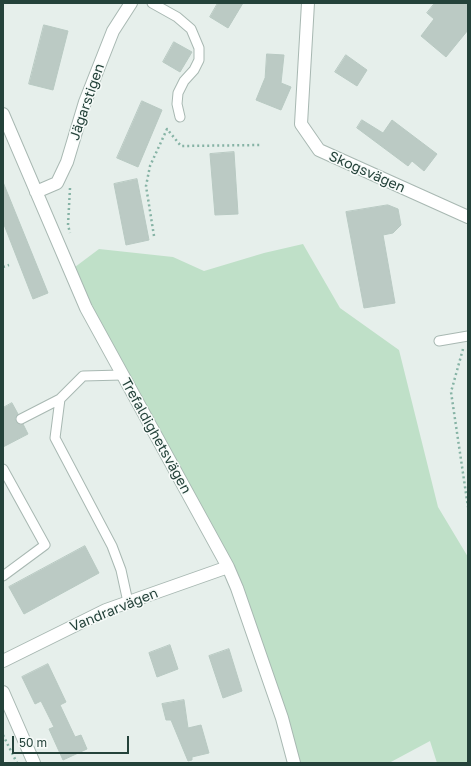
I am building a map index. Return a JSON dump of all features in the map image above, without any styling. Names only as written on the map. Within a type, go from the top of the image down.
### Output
[{"type":"street","name":"Jägarstigen","points":[[36,192],[57,183],[67,162],[85,102],[112,30],[131,3]]},
{"type":"street","name":"Skogsvägen","points":[[308,3],[301,124],[319,150],[468,217]]},
{"type":"street","name":"Trefaldighetsvägen","points":[[3,114],[86,308],[228,567],[282,718],[294,763]]},
{"type":"street","name":"Vandrarvägen","points":[[3,661],[106,610],[228,567]]},
{"type":"street","points":[[3,692],[34,763]]},
{"type":"lane","points":[[152,3],[177,17],[191,29],[199,48],[199,60],[194,70],[184,81],[178,92],[180,117]]},
{"type":"lane","points":[[439,341],[467,336]]},
{"type":"lane","points":[[21,419],[60,399],[84,376],[122,375]]},
{"type":"lane","points":[[60,399],[56,438],[112,546],[121,570],[128,602]]},
{"type":"lane","points":[[3,469],[46,545],[3,576]]},
{"type":"path","points":[[154,236],[146,186],[150,166],[167,129],[181,146],[262,145]]},
{"type":"path","points":[[70,185],[68,225],[71,238]]},
{"type":"path","points":[[3,267],[8,264]]},
{"type":"path","points":[[467,336],[451,392],[468,507]]},
{"type":"path","points":[[3,735],[17,763]]},
{"type":"green space","points":[[303,244],[340,308],[399,350],[438,507],[468,557],[468,763],[437,763],[430,741],[389,763],[297,763],[241,585],[90,304],[75,267],[99,249],[173,257],[204,271],[264,253]]},
{"type":"building","points":[[218,3],[243,3],[228,28],[210,17]]},
{"type":"building","points":[[435,3],[468,3],[468,30],[446,57],[421,36],[434,19],[427,13]]},
{"type":"building","points":[[44,25],[68,31],[53,90],[29,84]]},
{"type":"building","points":[[174,42],[192,52],[180,72],[163,62]]},
{"type":"building","points":[[267,54],[284,55],[281,83],[291,87],[281,110],[256,100],[265,78]]},
{"type":"building","points":[[346,55],[367,70],[357,86],[335,72]]},
{"type":"building","points":[[142,101],[162,110],[138,167],[117,158]]},
{"type":"building","points":[[362,120],[383,133],[392,120],[437,154],[424,171],[412,161],[408,166],[357,128]]},
{"type":"building","points":[[234,152],[238,214],[215,215],[210,154]]},
{"type":"building","points":[[137,179],[149,240],[126,245],[114,184]]},
{"type":"building","points":[[3,182],[48,293],[33,299],[3,222]]},
{"type":"building","points":[[388,205],[398,209],[401,225],[393,233],[383,235],[395,303],[364,308],[346,212]]},
{"type":"building","points":[[12,403],[18,414],[15,418],[16,422],[20,425],[23,424],[28,434],[3,447],[3,408]]},
{"type":"building","points":[[85,546],[99,573],[24,614],[9,587]]},
{"type":"building","points":[[170,645],[178,669],[157,677],[149,653]]},
{"type":"building","points":[[229,649],[242,691],[223,698],[209,656]]},
{"type":"building","points":[[48,664],[66,702],[60,705],[75,737],[81,735],[87,749],[63,760],[49,729],[54,727],[41,701],[35,704],[22,677]]},
{"type":"building","points":[[184,700],[188,728],[201,725],[209,753],[192,757],[192,760],[188,761],[171,720],[166,720],[162,704]]}]
